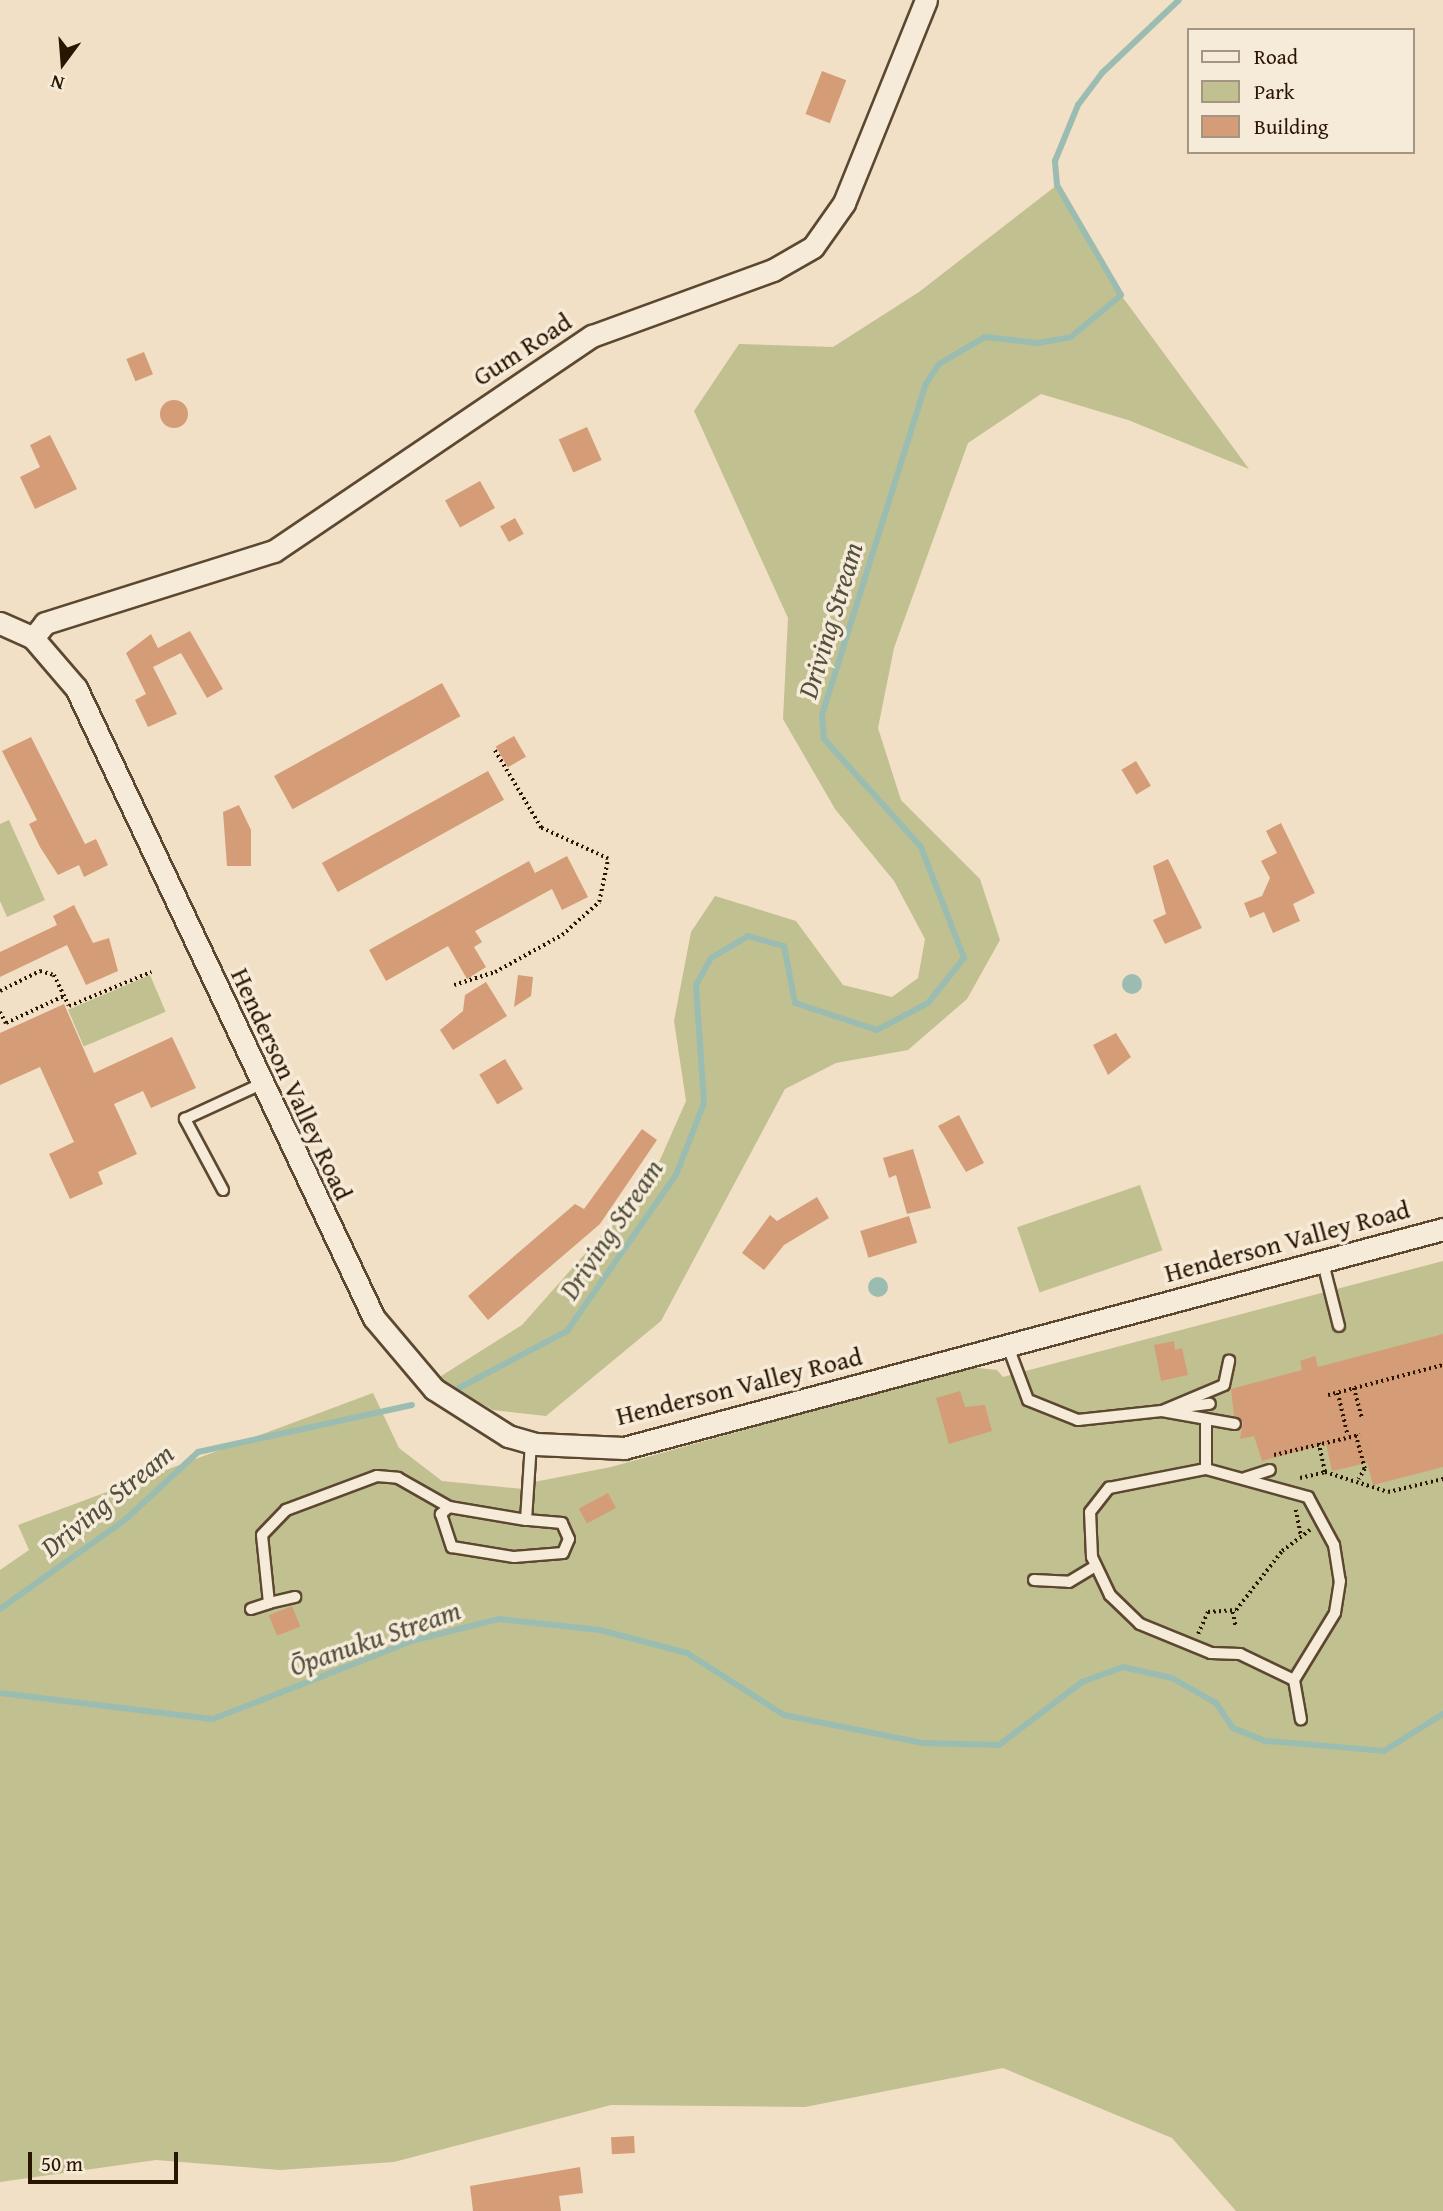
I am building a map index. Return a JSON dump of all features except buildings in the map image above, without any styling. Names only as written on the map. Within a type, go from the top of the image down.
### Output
[{"type":"street","name":"Gum Road","points":[[33,638],[45,623],[274,551],[592,336],[773,270],[813,247],[844,202],[926,0]]},
{"type":"street","name":"Henderson Valley Road","points":[[0,623],[33,638],[62,668],[96,725],[354,1282],[391,1342],[459,1409],[531,1443],[624,1448],[1322,1259],[1443,1229]]},
{"type":"lane","points":[[223,1190],[185,1119],[261,1084]]},
{"type":"lane","points":[[1322,1259],[1339,1326]]},
{"type":"lane","points":[[1007,1344],[1018,1383],[1042,1410],[1078,1420],[1210,1404]]},
{"type":"lane","points":[[1162,1410],[1224,1385],[1229,1361]]},
{"type":"lane","points":[[1162,1410],[1206,1422],[1235,1424]]},
{"type":"lane","points":[[1206,1422],[1206,1469]]},
{"type":"lane","points":[[526,1520],[531,1443]]},
{"type":"lane","points":[[1294,1680],[1240,1654],[1211,1653],[1140,1624],[1110,1595],[1096,1566],[1088,1522],[1102,1494],[1140,1478],[1206,1469],[1245,1478],[1313,1501],[1334,1545],[1340,1581],[1335,1613],[1294,1680],[1301,1718]]},
{"type":"lane","points":[[1245,1478],[1270,1470]]},
{"type":"lane","points":[[269,1603],[262,1535],[286,1510],[377,1476],[398,1478],[449,1507],[562,1523],[569,1538],[564,1553],[514,1557],[452,1547],[440,1514],[449,1507]]},
{"type":"lane","points":[[1034,1580],[1069,1582],[1096,1566]]},
{"type":"lane","points":[[251,1609],[295,1597]]},
{"type":"path","points":[[454,985],[495,972],[562,935],[599,902],[608,859],[541,828],[495,751]]},
{"type":"path","points":[[0,990],[40,971],[54,975],[69,1006],[151,972]]},
{"type":"path","points":[[0,1012],[6,1023],[64,996]]},
{"type":"path","points":[[1328,1395],[1443,1365]]},
{"type":"path","points":[[1354,1388],[1362,1418]]},
{"type":"path","points":[[1338,1393],[1348,1436]]},
{"type":"path","points":[[1264,1457],[1358,1435],[1365,1469],[1359,1479]]},
{"type":"path","points":[[1319,1443],[1325,1472],[1359,1479],[1388,1492],[1443,1479]]},
{"type":"path","points":[[1294,1499],[1301,1536]]},
{"type":"path","points":[[1233,1612],[1301,1536],[1320,1526]]},
{"type":"path","points":[[1201,1626],[1210,1611],[1233,1612]]},
{"type":"path","points":[[1233,1612],[1236,1628]]},
{"type":"green space","points":[[1057,185],[1121,295],[1249,469],[1128,420],[1041,394],[968,443],[894,648],[878,728],[901,800],[980,879],[1000,940],[967,999],[908,1050],[836,1063],[785,1089],[661,1321],[546,1416],[493,1410],[438,1378],[522,1325],[652,1178],[686,1101],[674,1021],[691,932],[715,896],[796,921],[843,985],[892,997],[918,978],[925,939],[894,881],[835,809],[783,719],[788,618],[694,411],[739,344],[833,347],[919,292]]},
{"type":"green space","points":[[9,820],[45,900],[7,917],[0,901],[0,824]]},
{"type":"green space","points":[[150,975],[166,1012],[84,1047],[68,1010]]},
{"type":"green space","points":[[1140,1185],[1162,1250],[1040,1293],[1017,1227]]},
{"type":"green space","points":[[1443,1261],[1443,2211],[1236,2211],[1172,2138],[1003,2068],[805,2107],[611,2105],[394,2162],[280,2170],[156,2160],[0,2182],[0,1570],[29,1550],[18,1525],[373,1393],[399,1448],[442,1481],[534,1490],[534,1482],[611,1467],[970,1367],[997,1370],[1003,1377]]},
{"type":"water","points":[[1132,974],[1139,977],[1142,984],[1139,991],[1132,994],[1125,991],[1122,984],[1125,977]]},
{"type":"water","points":[[874,1277],[882,1277],[888,1287],[882,1297],[874,1297],[868,1291],[868,1283]]},
{"type":"waterway","name":"Driving Stream","points":[[459,1388],[567,1331],[676,1175],[704,1103],[696,985],[711,958],[748,936],[784,946],[795,1003],[877,1030],[928,1003],[964,958],[921,847],[824,739],[822,715],[926,384],[939,364],[985,337],[1038,343],[1071,337],[1121,295],[1057,185],[1055,161],[1078,105],[1102,73],[1179,0]]},
{"type":"waterway","name":"Driving Stream","points":[[0,1609],[126,1519],[198,1452],[412,1405]]},
{"type":"waterway","name":"Ōpanuku Stream","points":[[0,1693],[213,1719],[415,1640],[499,1619],[600,1630],[687,1653],[784,1715],[923,1743],[999,1745],[1082,1682],[1123,1667],[1172,1678],[1216,1703],[1233,1728],[1266,1741],[1384,1751],[1443,1714]]}]
